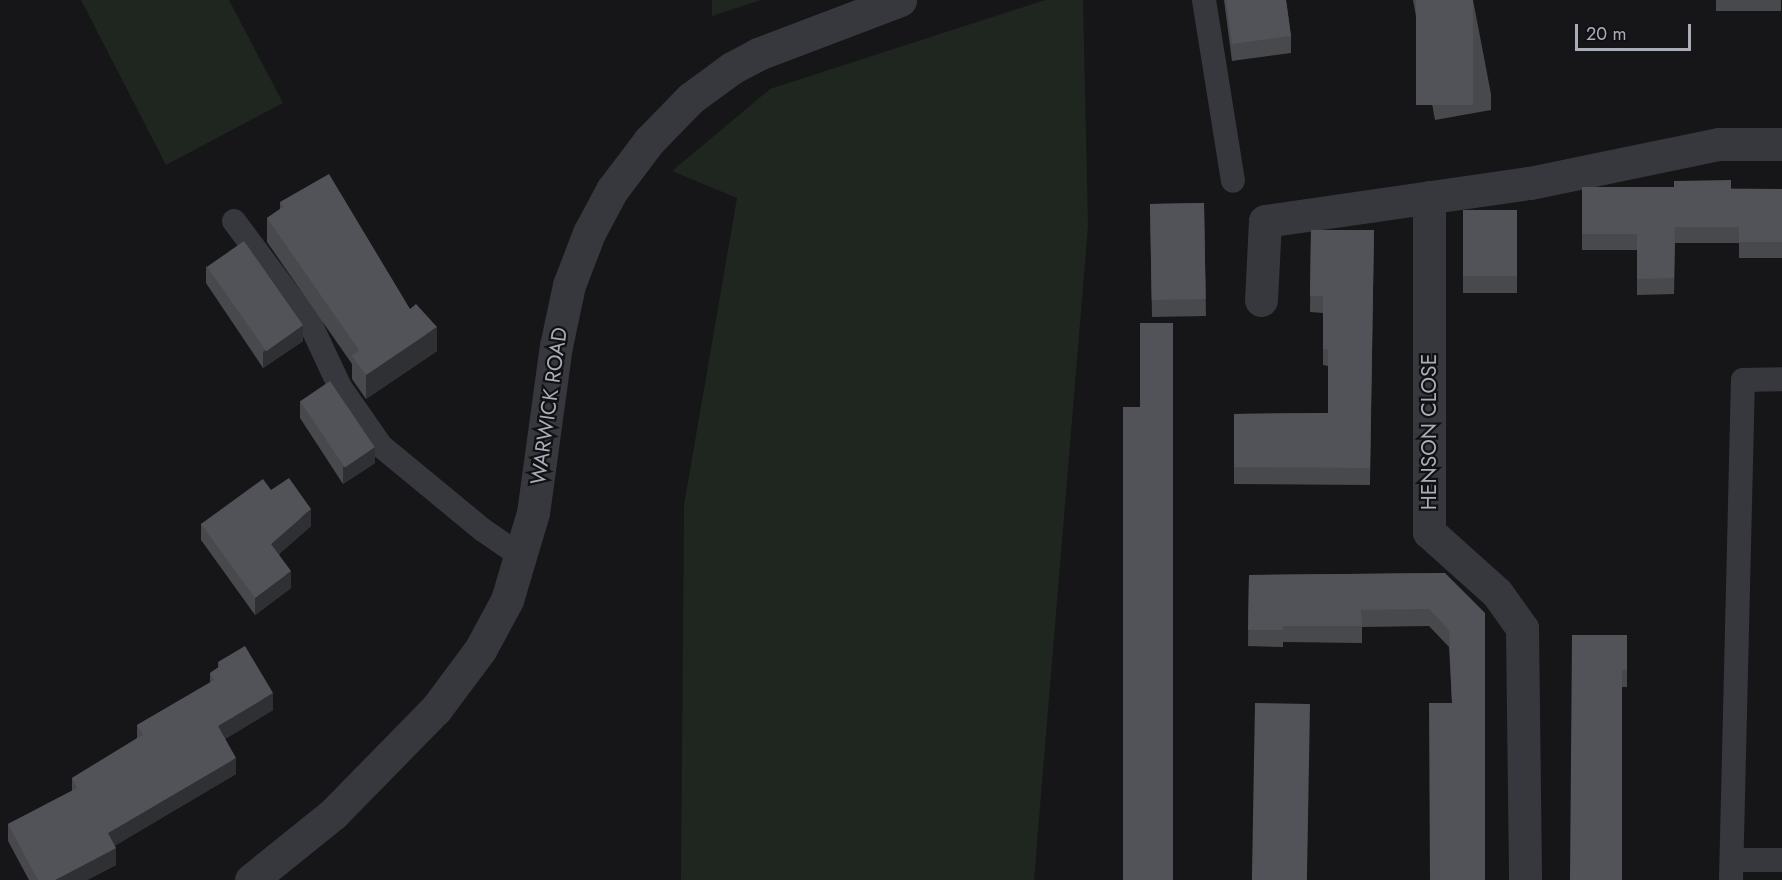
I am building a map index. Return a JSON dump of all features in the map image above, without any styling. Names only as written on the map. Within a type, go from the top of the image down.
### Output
[{"type":"street","name":"WARWICK ROAD","points":[[251,880],[333,814],[436,709],[480,650],[507,600],[522,557],[533,513],[556,346],[569,285],[589,233],[612,190],[650,141],[691,98],[732,68],[758,54],[900,0]]},
{"type":"street","points":[[1261,300],[1265,221],[1530,183],[1719,144],[1782,144]]},
{"type":"street","name":"HENSON CLOSE","points":[[1429,197],[1429,532],[1497,593],[1522,628],[1525,880]]},
{"type":"lane","points":[[1204,0],[1233,181]]},
{"type":"lane","points":[[234,221],[310,323],[340,387],[381,446],[483,530],[522,557]]},
{"type":"lane","points":[[1782,379],[1743,380],[1732,870],[1782,860]]},
{"type":"shaded area","points":[[81,0],[229,0],[283,103],[166,165]]},
{"type":"shaded area","points":[[712,0],[761,0],[712,16]]},
{"type":"shaded area","points":[[1045,0],[1083,0],[1088,226],[1034,880],[681,880],[684,505],[737,198],[672,171],[770,89]]},
{"type":"building","points":[[1226,0],[1286,0],[1291,36],[1232,44]]},
{"type":"building","points":[[1416,0],[1473,0],[1473,105],[1416,105]]},
{"type":"building","points":[[329,174],[410,309],[416,304],[437,327],[366,375],[352,356],[359,350],[267,218],[283,207],[280,202]]},
{"type":"building","points":[[1731,180],[1731,189],[1782,189],[1782,242],[1739,242],[1739,227],[1675,227],[1674,278],[1637,279],[1637,234],[1582,234],[1582,187],[1674,187],[1674,181]]},
{"type":"building","points":[[1204,203],[1206,299],[1152,300],[1150,204]]},
{"type":"building","points":[[1463,210],[1517,210],[1517,276],[1463,276]]},
{"type":"building","points":[[1311,230],[1374,230],[1370,468],[1234,467],[1234,414],[1328,413],[1328,349],[1323,349],[1323,296],[1310,296]]},
{"type":"building","points":[[244,241],[303,325],[266,351],[207,267]]},
{"type":"building","points":[[1140,323],[1173,323],[1173,880],[1123,880],[1123,407],[1140,407]]},
{"type":"building","points":[[330,381],[375,447],[345,467],[300,401]]},
{"type":"building","points":[[289,478],[311,509],[271,544],[291,571],[255,598],[201,524],[263,479],[271,490]]},
{"type":"building","points":[[1445,573],[1485,613],[1485,880],[1430,880],[1429,703],[1452,703],[1449,630],[1429,609],[1361,610],[1362,626],[1283,626],[1283,630],[1248,630],[1249,575]]},
{"type":"building","points":[[1572,635],[1627,635],[1627,670],[1622,670],[1622,880],[1570,880]]},
{"type":"building","points":[[245,646],[273,693],[218,726],[236,758],[108,833],[116,848],[55,880],[38,880],[8,824],[77,788],[72,778],[143,735],[137,725],[214,680],[210,673],[220,666],[218,662]]},
{"type":"building","points":[[1255,703],[1310,704],[1307,880],[1252,880]]}]
